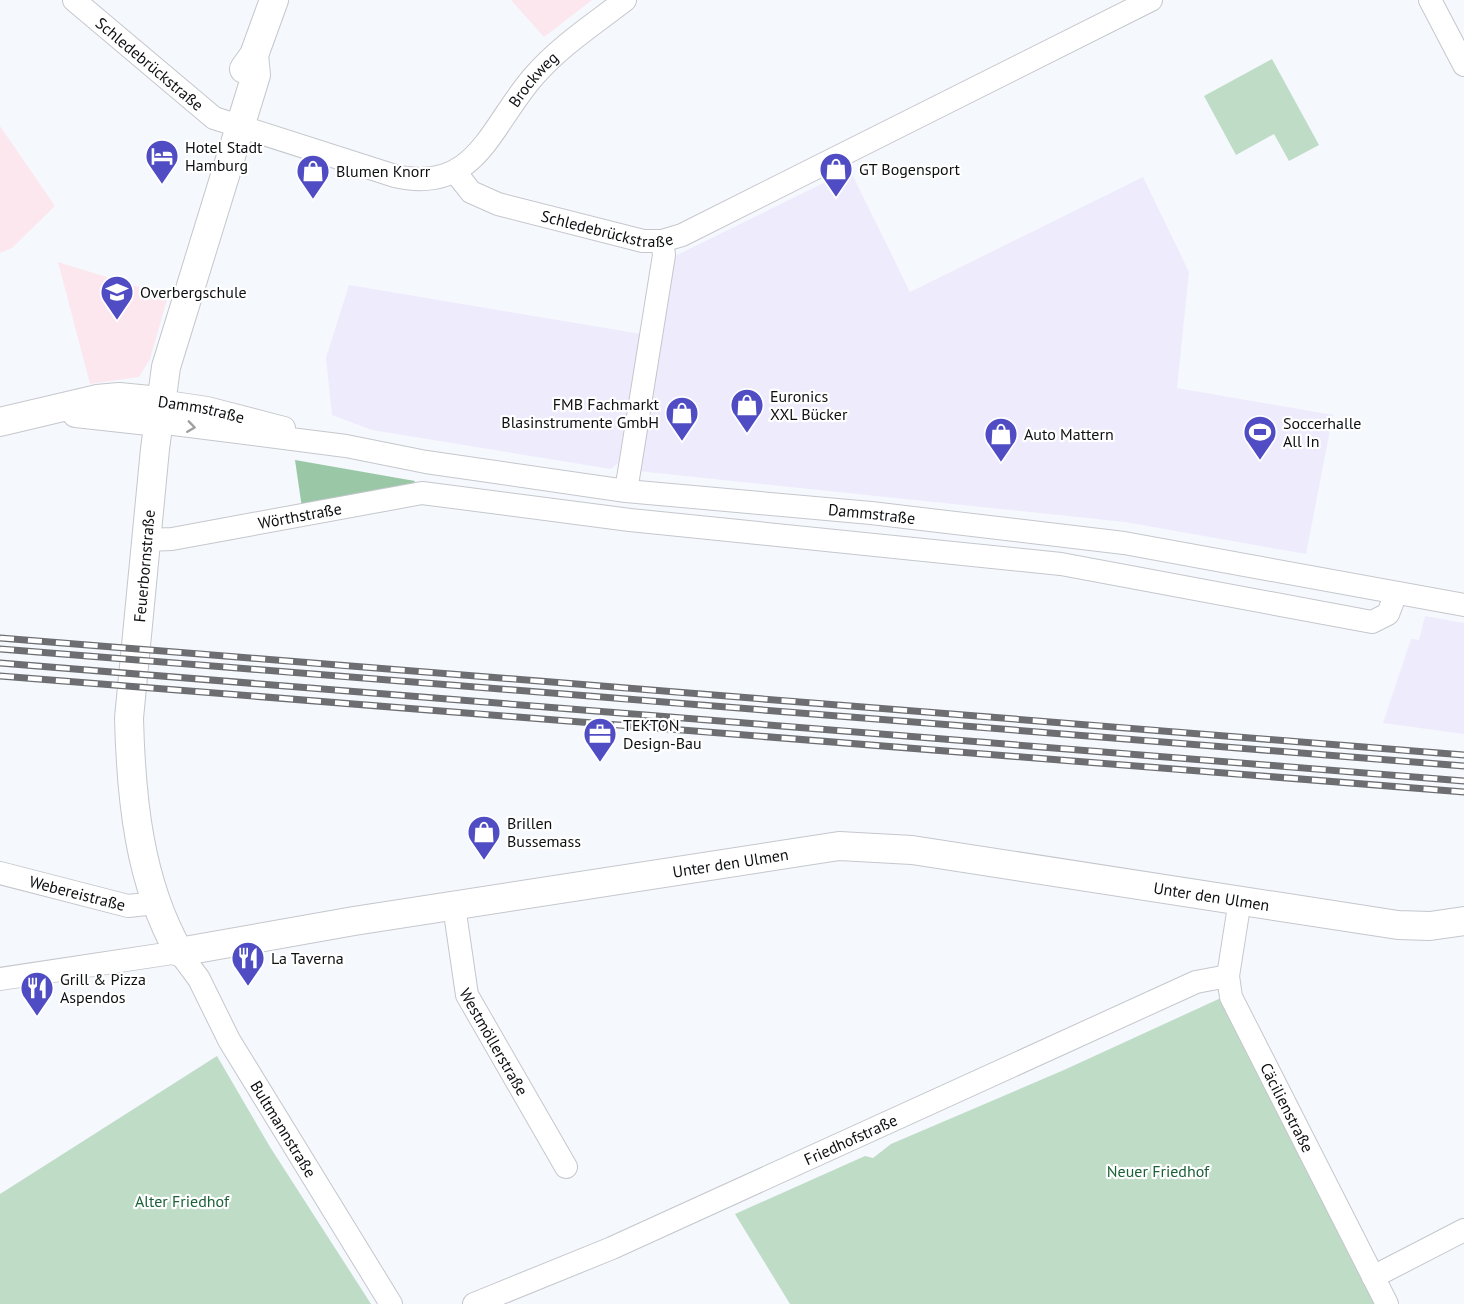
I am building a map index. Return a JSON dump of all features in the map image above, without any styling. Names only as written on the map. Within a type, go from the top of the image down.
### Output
[{"type":"main road","name":"Feuerbornstraße","points":[[179,952],[156,903],[138,830],[130,756],[129,718],[146,540],[166,367],[222,180],[219,165],[234,125],[243,70],[254,55],[274,0]]},
{"type":"main road","name":"Dammstraße","points":[[0,422],[54,410],[159,412]]},
{"type":"main road","name":"Unter den Ulmen","points":[[179,952],[454,906],[839,846],[912,850],[1398,925],[1430,926],[1464,921]]},
{"type":"street","name":"Schledebrückstraße","points":[[74,0],[214,118],[410,180],[440,179],[456,172],[471,192],[498,204],[643,241],[662,242],[682,235],[1151,0]]},
{"type":"street","name":"Brockweg","points":[[456,172],[478,151],[532,77],[552,57],[625,0]]},
{"type":"street","points":[[1430,0],[1464,65]]},
{"type":"street","points":[[626,491],[664,255],[662,242]]},
{"type":"street","name":"Dammstraße","points":[[159,412],[426,462],[626,491],[871,513],[1124,543],[1464,605]]},
{"type":"street","points":[[422,493],[426,462]]},
{"type":"street","name":"Dammstraße","points":[[422,493],[630,520],[1061,564],[1372,622],[1388,614],[1395,593]]},
{"type":"street","name":"Wörthstraße","points":[[146,540],[172,538],[422,493]]},
{"type":"street","name":"Webereistraße","points":[[0,873],[128,906],[156,903]]},
{"type":"street","name":"Cäcilienstraße","points":[[1240,900],[1228,976],[1231,997],[1387,1304]]},
{"type":"street","name":"Westmöllerstraße","points":[[454,906],[466,995],[567,1167]]},
{"type":"street","name":"Unter den Ulmen","points":[[0,979],[179,952]]},
{"type":"street","name":"Bultmannstraße","points":[[179,952],[199,979],[229,1040],[391,1304]]},
{"type":"street","name":"Friedhofstraße","points":[[474,1304],[612,1248],[1196,982],[1228,976]]},
{"type":"street","points":[[1373,1277],[1464,1230]]},
{"type":"shaded area","points":[[511,0],[592,0],[544,37]]},
{"type":"shaded area","points":[[0,126],[55,206],[12,248],[0,253]]},
{"type":"shaded area","points":[[850,170],[910,292],[1143,177],[1189,272],[1177,388],[1333,415],[1306,554],[1125,522],[638,471],[673,257]]},
{"type":"shaded area","name":"Overbergschule","points":[[58,262],[168,296],[150,359],[139,377],[90,384]]},
{"type":"shaded area","points":[[349,285],[641,334],[618,463],[611,469],[372,430],[332,415],[326,358]]},
{"type":"shaded area","points":[[1425,616],[1464,623],[1464,734],[1383,723],[1411,639],[1419,640]]},
{"type":"green space","points":[[1272,59],[1319,145],[1289,161],[1274,134],[1236,155],[1204,96]]},
{"type":"green space","points":[[295,460],[415,481],[409,490],[302,508]]},
{"type":"green space","name":"Neuer Friedhof","points":[[1223,997],[1375,1304],[790,1304],[735,1214],[865,1156],[873,1158],[891,1144],[1064,1070]]},
{"type":"green space","name":"Alter Friedhof","points":[[217,1056],[270,1147],[371,1304],[0,1304],[0,1194]]},
{"type":"railway","points":[[0,638],[1464,755]]},
{"type":"railway","points":[[0,649],[1464,766]]},
{"type":"railway","points":[[0,663],[1464,781]]},
{"type":"railway","points":[[0,676],[1464,792]]},
{"type":"place","name":"Hotel Stadt Hamburg","points":[[162,185]]},
{"type":"place","name":"GT Bogensport","points":[[836,198]]},
{"type":"place","name":"Blumen Knorr","points":[[313,200]]},
{"type":"place","name":"Overbergschule","points":[[117,321]]},
{"type":"place","name":"Euronics XXL Bücker","points":[[747,434]]},
{"type":"place","name":"FMB Fachmarkt Blasinstrumente GmbH","points":[[682,442]]},
{"type":"place","name":"Soccerhalle All In","points":[[1260,461]]},
{"type":"place","name":"Auto Mattern","points":[[1001,463]]},
{"type":"place","name":"TEKTON Design-Bau","points":[[600,763]]},
{"type":"place","name":"Brillen Bussemass","points":[[484,861]]},
{"type":"place","name":"La Taverna","points":[[248,987]]},
{"type":"place","name":"Grill & Pizza Aspendos","points":[[37,1017]]}]
